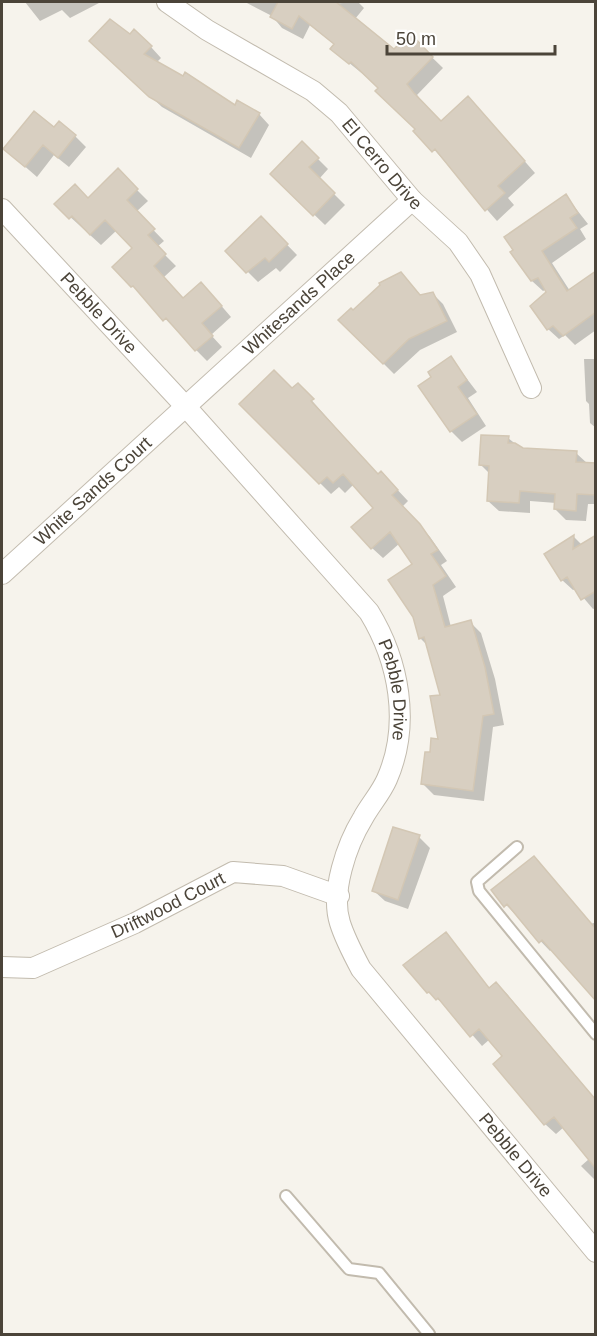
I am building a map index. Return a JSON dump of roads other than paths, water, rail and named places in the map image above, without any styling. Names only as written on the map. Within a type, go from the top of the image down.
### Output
[{"type":"street","name":"El Cerro Drive","points":[[167,2],[207,30],[313,90],[339,113],[412,200],[458,242],[480,274],[531,388]]},
{"type":"street","name":"Whitesands Place","points":[[187,408],[412,200]]},
{"type":"street","name":"Pebble Drive","points":[[2,208],[187,408],[369,612],[392,656],[399,706],[399,731],[387,780],[361,820],[344,859],[339,896],[339,921],[361,969],[596,1252]]},
{"type":"street","name":"White Sands Court","points":[[2,574],[187,408]]},
{"type":"street","name":"Driftwood Court","points":[[2,967],[33,968],[135,923],[233,872],[283,876],[339,896]]},
{"type":"lane","points":[[517,847],[477,882],[479,891],[596,1034]]},
{"type":"lane","points":[[286,1196],[349,1269],[379,1273],[429,1335]]}]
